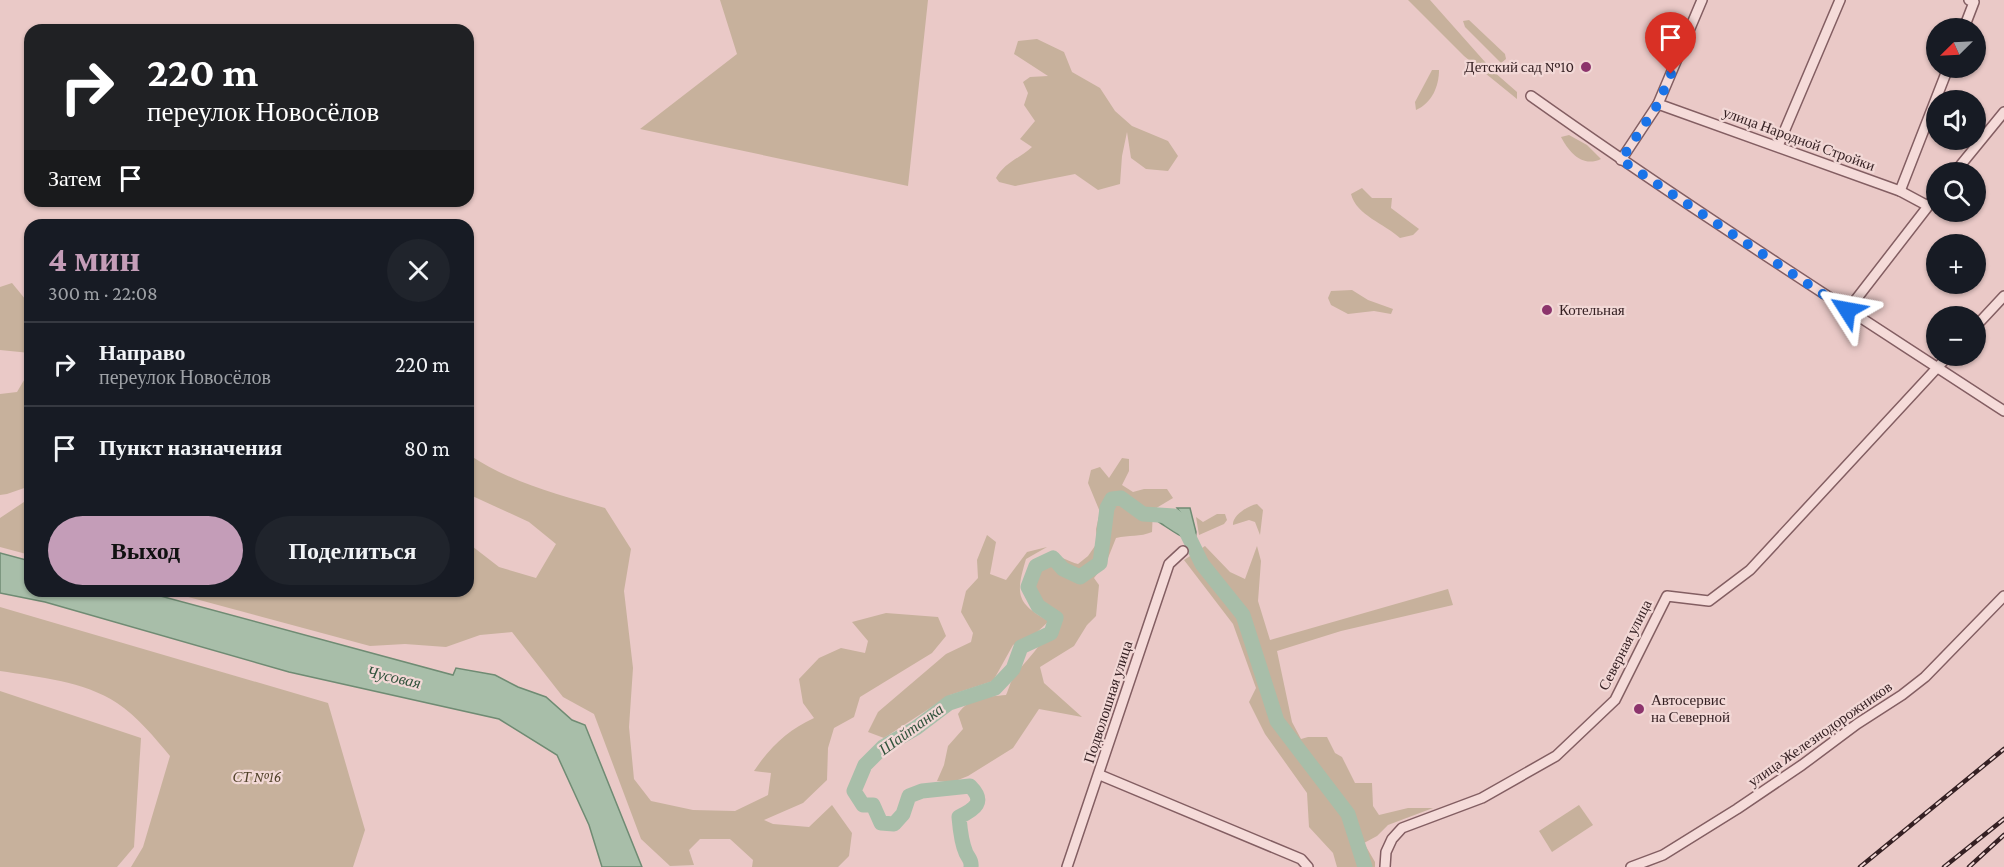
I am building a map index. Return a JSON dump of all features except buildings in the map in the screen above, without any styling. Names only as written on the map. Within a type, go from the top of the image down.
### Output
[{"type":"street","points":[[1621,160],[1658,104],[1702,0]]},
{"type":"street","points":[[1778,146],[1840,0]]},
{"type":"street","points":[[1968,18],[1974,2],[1969,0]]},
{"type":"street","points":[[1900,191],[1944,78]]},
{"type":"street","points":[[1531,96],[1621,160],[2004,411]]},
{"type":"street","name":"улица Народной Стройки","points":[[1658,104],[1900,191],[1926,205]]},
{"type":"street","points":[[1963,162],[2004,112]]},
{"type":"street","points":[[1847,310],[1926,209]]},
{"type":"street","points":[[1986,315],[2004,296]]},
{"type":"street","name":"Северная улица","points":[[1385,867],[1389,846],[1402,828],[1482,798],[1556,756],[1615,700],[1667,596],[1709,601],[1750,570],[1937,367]]},
{"type":"street","name":"Подволошная улица","points":[[1067,867],[1100,775],[1169,564],[1183,551]]},
{"type":"street","name":"улица Железнодорожников","points":[[1630,867],[1664,855],[1756,797],[1857,724],[1902,695],[1925,677],[2004,596]]},
{"type":"street","points":[[1100,775],[1301,859],[1308,867]]},
{"type":"green space","points":[[720,0],[928,0],[908,186],[640,129],[737,54]]},
{"type":"green space","points":[[1408,0],[1430,0],[1493,71],[1517,92],[1517,99],[1464,56]]},
{"type":"green space","points":[[1469,20],[1505,54],[1506,59],[1501,63],[1465,27],[1463,21]]},
{"type":"green space","points":[[1037,39],[1064,52],[1072,72],[1100,88],[1115,111],[1132,126],[1168,141],[1178,156],[1168,171],[1146,169],[1131,158],[1127,132],[1120,184],[1098,190],[1075,174],[1015,186],[999,182],[996,178],[1003,168],[1032,147],[1020,139],[1035,121],[1024,105],[1028,93],[1023,82],[1030,77],[1048,76],[1014,54],[1018,41]]},
{"type":"green space","points":[[1432,70],[1439,70],[1436,88],[1426,103],[1416,110],[1415,102]]},
{"type":"green space","points":[[1569,135],[1587,145],[1601,159],[1588,161],[1577,157],[1561,137]]},
{"type":"green space","points":[[1362,188],[1372,198],[1392,198],[1391,208],[1419,229],[1413,235],[1400,238],[1372,219],[1359,208],[1351,194]]},
{"type":"green space","points":[[12,283],[24,298],[24,352],[0,350],[0,287]]},
{"type":"green space","points":[[1352,290],[1368,300],[1393,309],[1391,314],[1374,311],[1348,314],[1331,305],[1328,298],[1331,291]]},
{"type":"green space","points":[[24,380],[24,488],[0,495],[0,394],[17,392]]},
{"type":"green space","points":[[474,458],[517,480],[605,508],[631,549],[624,591],[633,668],[629,727],[634,779],[651,801],[693,810],[735,811],[768,795],[771,773],[754,771],[780,740],[814,718],[803,703],[799,679],[819,658],[841,648],[865,653],[868,641],[852,622],[886,613],[938,617],[946,636],[932,653],[860,697],[854,717],[834,728],[828,748],[827,780],[803,803],[764,820],[773,824],[809,827],[832,805],[852,833],[849,856],[838,867],[752,867],[753,860],[730,839],[700,839],[689,850],[694,865],[670,866],[641,839],[594,714],[563,697],[512,632],[480,635],[446,647],[405,644],[370,646],[188,597],[474,597],[474,548],[499,567],[536,578],[556,544],[529,522],[474,497]]},
{"type":"green space","points":[[1122,458],[1129,459],[1129,471],[1122,485],[1133,492],[1144,489],[1167,489],[1173,498],[1153,510],[1152,532],[1116,538],[1106,563],[1094,578],[1099,585],[1096,616],[1087,625],[1074,646],[1040,667],[1044,683],[1082,717],[1039,709],[1013,748],[968,776],[953,782],[937,781],[944,765],[948,746],[963,729],[958,714],[973,701],[1006,695],[1013,679],[1045,636],[1050,620],[1030,604],[1024,591],[1024,584],[1032,567],[1038,559],[1046,555],[1058,556],[1078,564],[1088,556],[1097,543],[1096,529],[1100,512],[1088,483],[1091,470],[1100,467],[1109,478]]},
{"type":"green space","points":[[24,502],[24,553],[0,547],[0,518]]},
{"type":"green space","points":[[1257,504],[1263,510],[1260,535],[1255,522],[1249,520],[1233,525],[1235,518],[1241,512]]},
{"type":"green space","points":[[1217,514],[1225,514],[1227,520],[1224,524],[1199,535],[1196,517],[1203,522]]},
{"type":"green space","points":[[987,535],[996,542],[990,574],[1006,580],[1027,552],[1047,547],[1026,559],[1020,589],[1024,602],[1038,615],[1049,621],[1034,635],[1013,645],[993,681],[950,695],[884,738],[868,732],[878,712],[946,654],[971,642],[973,633],[961,612],[966,591],[978,578],[977,560]]},
{"type":"green space","points":[[1205,546],[1230,572],[1245,579],[1257,546],[1261,561],[1258,601],[1270,640],[1448,589],[1453,605],[1341,631],[1277,651],[1292,722],[1301,739],[1327,737],[1335,753],[1342,757],[1355,783],[1372,783],[1373,806],[1379,815],[1408,808],[1433,808],[1388,825],[1377,836],[1364,843],[1375,862],[1375,867],[1337,867],[1333,853],[1309,827],[1307,793],[1265,734],[1249,702],[1256,688],[1233,624],[1184,560]]},
{"type":"green space","name":"СТ №16","points":[[0,607],[328,703],[365,830],[353,867],[131,867],[143,847],[170,756],[132,715],[104,696],[60,681],[0,671]]},
{"type":"green space","points":[[0,691],[141,738],[134,847],[117,867],[0,867]]},
{"type":"green space","points":[[1579,805],[1593,825],[1552,852],[1539,831]]},
{"type":"water","points":[[1177,508],[1190,508],[1196,532],[1195,542],[1188,545],[1185,538],[1149,514],[1180,512]]},
{"type":"water","name":"Чусовая","points":[[0,553],[24,559],[24,597],[164,597],[453,675],[456,668],[495,675],[518,687],[546,697],[572,720],[585,725],[642,867],[602,867],[589,825],[557,755],[499,719],[289,672],[45,602],[0,593]]},
{"type":"waterway","name":"Шайтанка","points":[[971,867],[971,861],[962,840],[959,817],[977,804],[977,796],[970,786],[922,791],[909,796],[903,814],[894,824],[881,823],[873,805],[863,805],[854,791],[865,765],[883,747],[916,728],[949,703],[995,688],[1013,669],[1021,647],[1051,633],[1056,618],[1038,606],[1028,587],[1036,566],[1053,558],[1063,569],[1080,577],[1100,563],[1107,508],[1112,499],[1121,498],[1143,514],[1174,516],[1182,523],[1202,564],[1243,615],[1277,721],[1348,814],[1365,867]]},
{"type":"railway","points":[[1860,867],[2004,749]]},
{"type":"railway","points":[[1944,867],[2004,819]]},
{"type":"railway","points":[[1969,867],[2004,835]]},
{"type":"place","name":"Детский сад №10","points":[[1586,67]]},
{"type":"place","name":"Котельная","points":[[1547,310]]},
{"type":"place","name":"Автосервис на Северной","points":[[1639,709]]},
{"type":"route","points":[[1671,74],[1658,104],[1621,160],[1847,310]]}]
